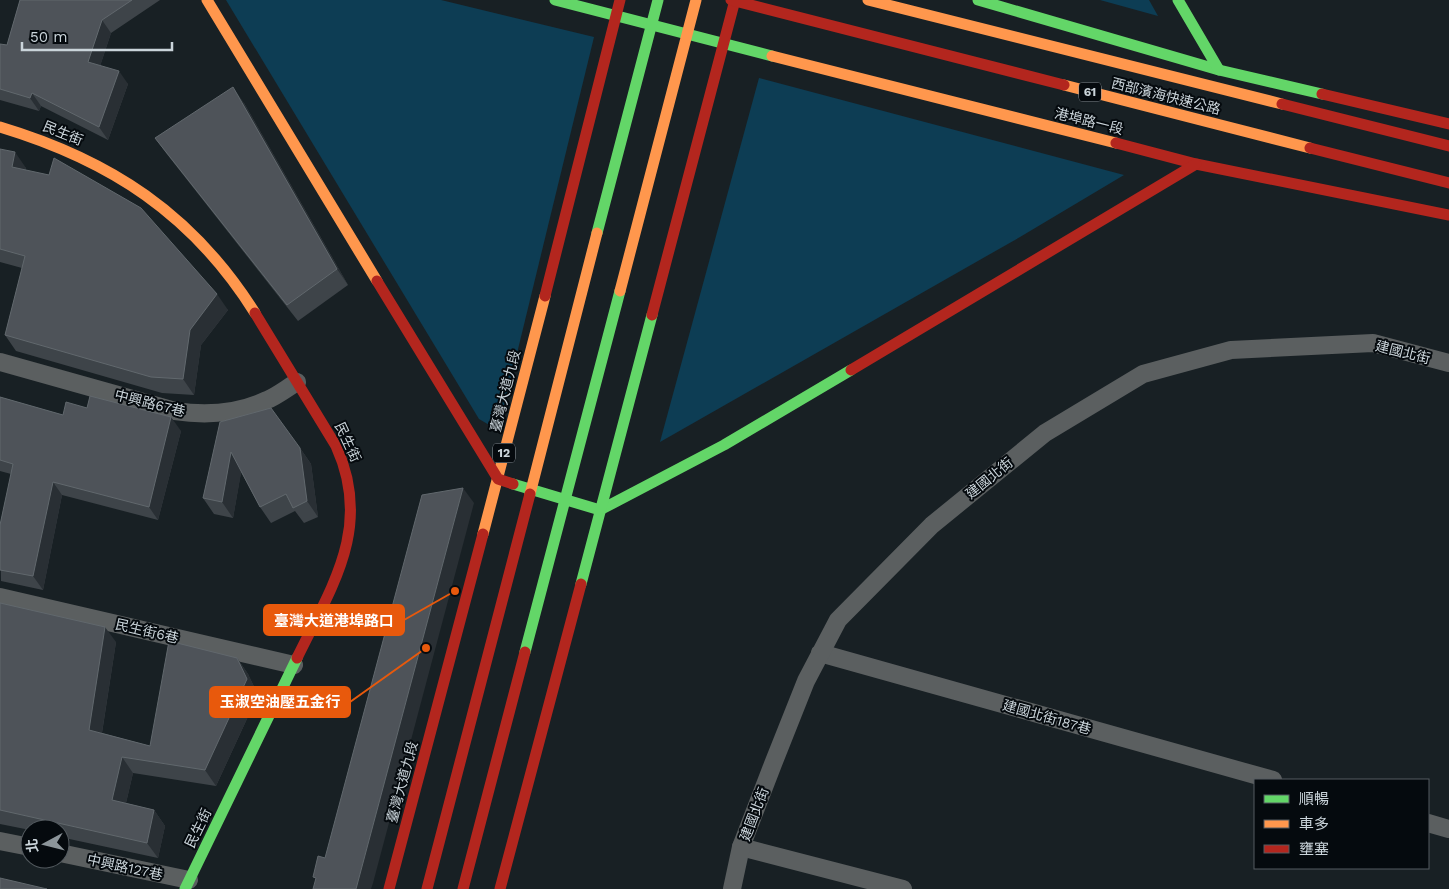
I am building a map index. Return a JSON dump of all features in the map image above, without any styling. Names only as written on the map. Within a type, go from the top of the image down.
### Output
[{"type":"main road","points":[[207,0],[498,479],[600,510],[724,445],[1196,164]]},
{"type":"main road","name":"港埠路一段","points":[[555,0],[1196,164],[1449,215]]},
{"type":"main road","name":"12","points":[[616,16],[620,0]]},
{"type":"main road","points":[[427,889],[658,0]]},
{"type":"main road","points":[[463,889],[696,0]]},
{"type":"main road","points":[[500,889],[724,43],[733,0]]},
{"type":"main road","name":"西部濱海快速公路","points":[[733,0],[1449,183]]},
{"type":"main road","name":"西部濱海快速公路","points":[[868,0],[1449,146]]},
{"type":"main road","points":[[978,0],[1219,70],[1449,124]]},
{"type":"main road","points":[[1178,0],[1219,70]]},
{"type":"main road","name":"臺灣大道九段","points":[[389,889],[498,479],[616,16]]},
{"type":"main road","name":"民生街","points":[[0,127],[39,139],[95,163],[122,178],[190,231],[244,294],[337,447],[349,485],[352,522],[350,538],[340,570],[187,885]]},
{"type":"street","name":"建國北街","points":[[732,889],[741,847],[806,681],[838,620],[932,525],[1045,433],[1143,374],[1231,350],[1373,343],[1449,363]]},
{"type":"street","name":"中興路67巷","points":[[0,362],[175,411],[194,414],[226,413],[242,409],[267,400],[297,382]]},
{"type":"street","name":"民生街6巷","points":[[0,597],[294,665]]},
{"type":"street","name":"建國北街187巷","points":[[820,653],[1269,779]]},
{"type":"street","points":[[1429,824],[1449,829]]},
{"type":"street","points":[[0,840],[20,845]]},
{"type":"street","points":[[741,847],[903,889]]},
{"type":"street","name":"中興路127巷","points":[[70,856],[187,885]]},
{"type":"shaded area","points":[[226,0],[441,0],[594,37],[500,423],[491,426],[479,419]]},
{"type":"shaded area","points":[[1100,0],[1149,0],[1158,16]]},
{"type":"shaded area","points":[[759,78],[1124,175],[1020,237],[660,442]]},
{"type":"building","points":[[20,0],[132,0],[102,20],[88,62],[119,71],[99,127],[32,93],[30,98],[0,89],[0,44],[7,45]]},
{"type":"building","points":[[233,87],[337,269],[287,305],[155,138]]},
{"type":"building","points":[[0,149],[15,152],[12,167],[49,175],[54,158],[141,208],[217,294],[190,330],[183,379],[151,377],[5,335],[25,256],[0,249]]},
{"type":"building","points":[[90,396],[171,417],[149,507],[53,482],[33,576],[0,570],[0,525],[13,464],[0,460],[0,397],[63,415],[66,402],[87,408]]},
{"type":"building","points":[[271,408],[300,448],[307,501],[293,508],[286,494],[260,507],[231,452],[222,502],[203,498],[220,422]]},
{"type":"building","points":[[463,488],[356,889],[313,889],[316,878],[313,877],[318,856],[325,858],[422,495]]},
{"type":"building","points":[[0,603],[105,627],[89,730],[150,746],[169,641],[237,658],[247,679],[205,770],[122,757],[112,800],[154,810],[147,843],[70,826],[70,819],[40,819],[0,810]]},
{"type":"building","points":[[0,878],[47,889],[0,889]]},
{"type":"traffic: fast","points":[[555,0],[772,56]]},
{"type":"traffic: fast","points":[[597,233],[658,0]]},
{"type":"traffic: fast","points":[[978,0],[1219,70],[1322,94]]},
{"type":"traffic: fast","points":[[1178,0],[1219,70]]},
{"type":"traffic: fast","points":[[525,652],[620,291]]},
{"type":"traffic: fast","points":[[581,584],[652,315]]},
{"type":"traffic: fast","points":[[513,484],[600,510],[724,445],[851,370]]},
{"type":"traffic: fast","points":[[185,889],[297,658]]},
{"type":"traffic: slow","points":[[207,0],[377,281]]},
{"type":"traffic: slow","points":[[620,291],[696,0]]},
{"type":"traffic: slow","points":[[868,0],[1282,104]]},
{"type":"traffic: slow","points":[[772,56],[1116,143]]},
{"type":"traffic: slow","points":[[1064,85],[1310,148]]},
{"type":"traffic: slow","points":[[0,127],[40,140],[78,156],[113,174],[146,195],[176,219],[204,247],[231,278],[255,313]]},
{"type":"traffic: slow","points":[[530,494],[597,233]]},
{"type":"traffic: slow","points":[[483,534],[545,296]]},
{"type":"traffic: jam","points":[[545,296],[620,0]]},
{"type":"traffic: jam","points":[[731,0],[1064,85]]},
{"type":"traffic: jam","points":[[652,315],[735,0]]},
{"type":"traffic: jam","points":[[1322,94],[1449,124]]},
{"type":"traffic: jam","points":[[1282,104],[1449,146]]},
{"type":"traffic: jam","points":[[1116,143],[1196,164],[1449,215]]},
{"type":"traffic: jam","points":[[1310,148],[1449,183]]},
{"type":"traffic: jam","points":[[851,370],[1196,164]]},
{"type":"traffic: jam","points":[[377,281],[498,479],[513,484]]},
{"type":"traffic: jam","points":[[255,313],[336,446],[346,475],[350,503],[349,530],[344,555],[323,606],[297,658]]},
{"type":"traffic: jam","points":[[427,889],[530,494]]},
{"type":"traffic: jam","points":[[389,889],[483,534]]},
{"type":"traffic: jam","points":[[500,889],[581,584]]},
{"type":"traffic: jam","points":[[463,889],[525,652]]},
{"type":"place","name":"臺灣大道港埠路口","points":[[455,591]]},
{"type":"place","name":"玉淑空油壓五金行","points":[[426,648]]}]
